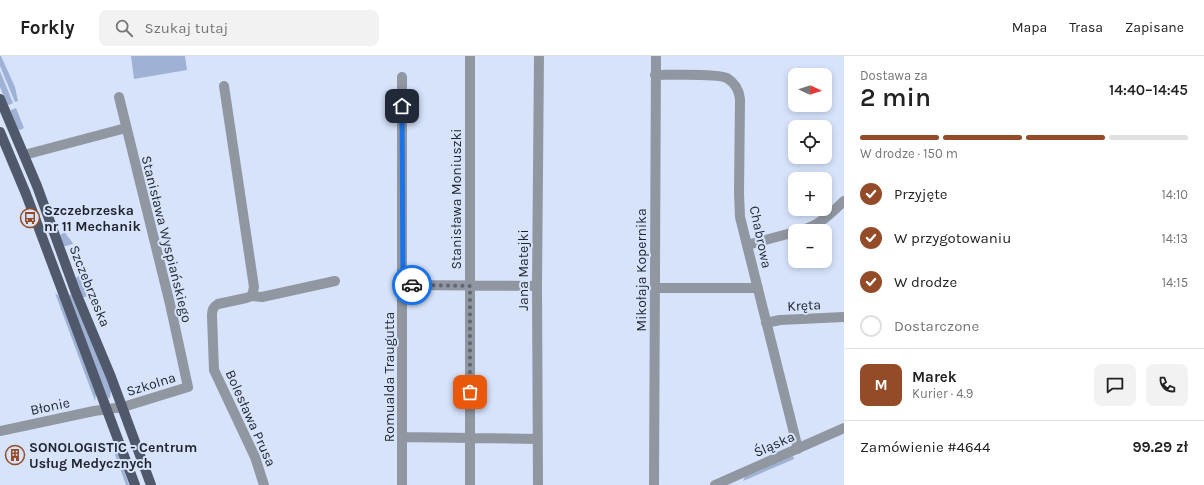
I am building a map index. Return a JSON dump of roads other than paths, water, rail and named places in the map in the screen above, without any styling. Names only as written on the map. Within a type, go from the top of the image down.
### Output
[{"type":"main road","name":"Szczebrzeska","points":[[0,99],[37,186],[76,293],[112,377],[151,485]]},
{"type":"main road","name":"Szczebrzeska","points":[[0,132],[26,194],[135,485]]},
{"type":"street","name":"Stanisława Moniuszki","points":[[470,56],[470,485]]},
{"type":"street","name":"Jana Matejki","points":[[538,485],[537,286],[539,56]]},
{"type":"street","name":"Mikołaja Kopernika","points":[[654,485],[656,56]]},
{"type":"street","name":"Chabrowa","points":[[656,75],[718,76],[730,79],[737,88],[740,99],[740,217],[798,448]]},
{"type":"street","name":"Romualda Traugutta","points":[[402,77],[402,485]]},
{"type":"street","points":[[224,86],[254,287],[252,296]]},
{"type":"street","name":"Stanisława Wyspiańskiego","points":[[119,97],[170,304],[188,387]]},
{"type":"street","points":[[24,155],[126,128]]},
{"type":"street","points":[[818,224],[844,201]]},
{"type":"street","points":[[746,245],[788,234]]},
{"type":"street","name":"Bolesława Prusa","points":[[264,485],[255,457],[213,366],[212,316],[214,306],[252,296],[262,297],[335,281]]},
{"type":"street","points":[[403,285],[537,286]]},
{"type":"street","points":[[655,288],[758,288]]},
{"type":"street","name":"Kręta","points":[[766,322],[844,317]]},
{"type":"street","name":"Szkolna","points":[[107,409],[122,407],[188,387]]},
{"type":"street","name":"Błonie","points":[[0,431],[107,409]]},
{"type":"street","name":"Śląska","points":[[715,485],[738,480],[798,448],[844,428]]},
{"type":"street","points":[[402,437],[537,438]]},
{"type":"place","name":"Szczebrzeska nr 11 Mechanik","points":[[30,218]]},
{"type":"place","name":"SONOLOGISTIC - Centrum Usług Medycznych","points":[[15,455]]}]
